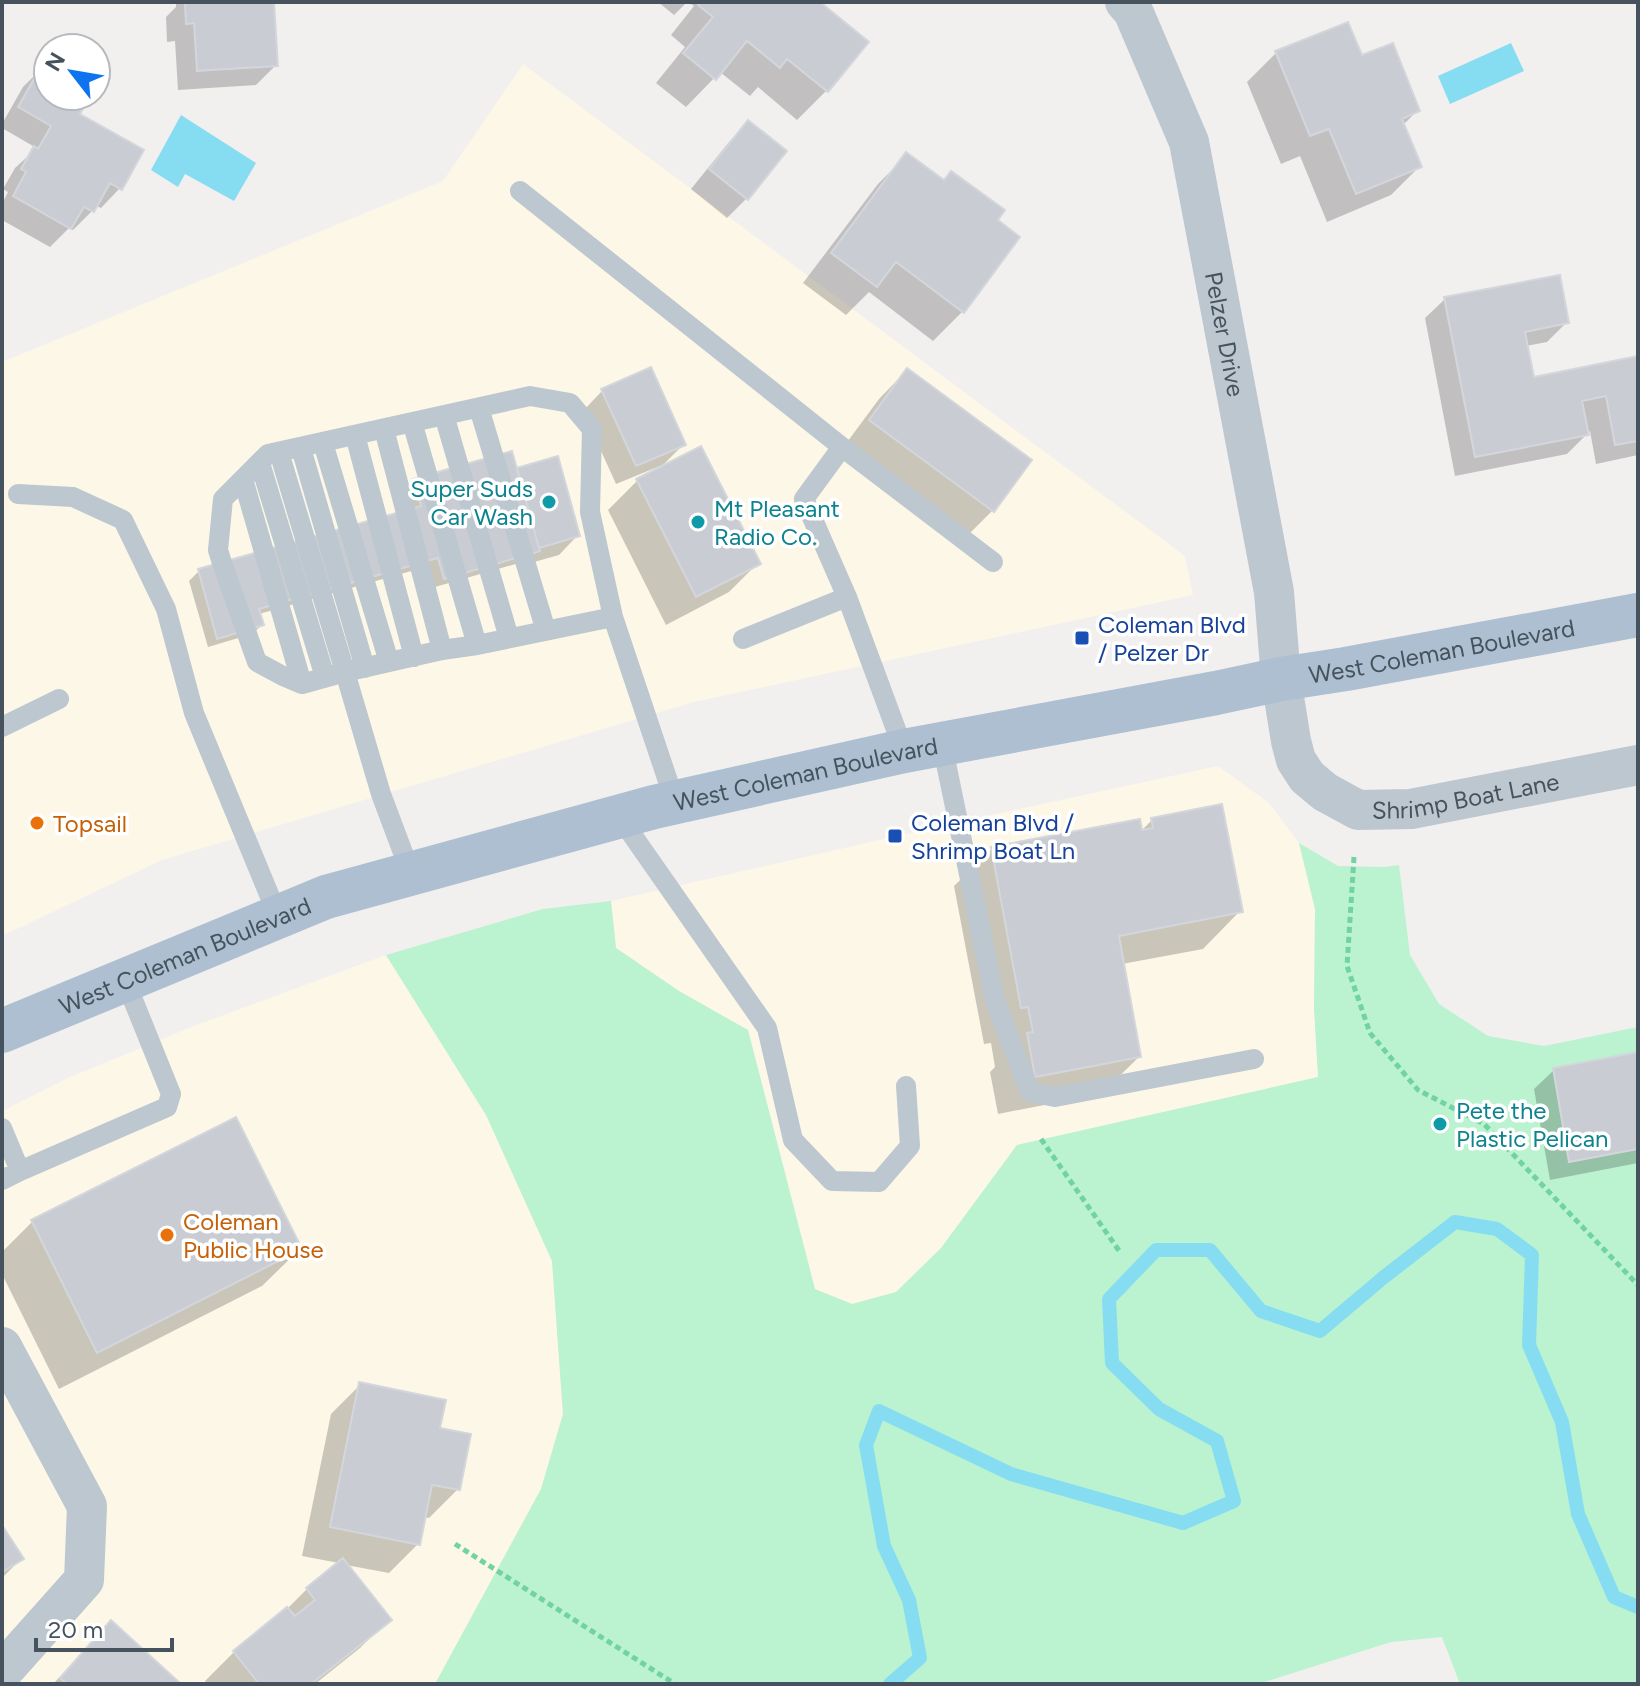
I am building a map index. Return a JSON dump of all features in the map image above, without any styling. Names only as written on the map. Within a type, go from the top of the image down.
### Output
[{"type":"main road","name":"West Coleman Boulevard","points":[[4,1025],[125,980],[326,897],[619,816],[923,747],[1638,615]]},
{"type":"street","name":"Pelzer Drive","points":[[1125,2],[1133,11],[1189,142],[1274,592],[1281,679]]},
{"type":"street","name":"Shrimp Boat Lane","points":[[1281,679],[1296,760],[1307,777],[1325,792],[1358,810],[1411,809],[1638,765]]},
{"type":"street","points":[[2,1347],[87,1506],[84,1580],[2,1672]]},
{"type":"lane","points":[[520,191],[842,447],[993,562]]},
{"type":"lane","points":[[613,617],[442,650],[302,684],[257,662],[218,550],[223,499],[268,454],[530,396],[570,403],[592,429],[590,512],[613,617],[675,802]]},
{"type":"lane","points":[[479,408],[546,631]]},
{"type":"lane","points":[[444,415],[509,638]]},
{"type":"lane","points":[[412,422],[477,645]]},
{"type":"lane","points":[[384,429],[442,650]]},
{"type":"lane","points":[[355,435],[414,657]]},
{"type":"lane","points":[[323,443],[389,662]]},
{"type":"lane","points":[[842,447],[804,499],[847,597],[923,747],[995,1000],[1030,1092],[1055,1097],[1254,1059]]},
{"type":"lane","points":[[301,448],[345,672]]},
{"type":"lane","points":[[279,452],[381,794],[411,874]]},
{"type":"lane","points":[[260,463],[345,672]]},
{"type":"lane","points":[[243,479],[302,684]]},
{"type":"lane","points":[[18,494],[73,497],[123,520],[166,609],[194,713],[278,916]]},
{"type":"lane","points":[[743,639],[847,597]]},
{"type":"lane","points":[[2,727],[59,699]]},
{"type":"lane","points":[[619,816],[767,1028],[793,1140],[832,1181],[879,1182],[910,1146],[906,1086]]},
{"type":"lane","points":[[2,1128],[11,1176],[167,1107],[171,1094],[125,980]]},
{"type":"path","points":[[1354,857],[1347,966],[1370,1033],[1418,1090],[1484,1124],[1638,1285]]},
{"type":"path","points":[[1041,1139],[1120,1252]]},
{"type":"path","points":[[455,1544],[675,1684]]},
{"type":"shaded area","points":[[523,64],[1185,556],[1193,595],[694,702],[162,860],[2,936],[2,362],[443,181]]},
{"type":"shaded area","points":[[1218,766],[1269,803],[1299,843],[1315,909],[1314,1008],[1319,1077],[1017,1145],[941,1248],[896,1293],[852,1304],[815,1290],[748,1031],[679,991],[616,948],[611,901]]},
{"type":"shaded area","points":[[386,955],[486,1115],[552,1261],[563,1414],[541,1489],[435,1684],[2,1684],[2,1111],[68,1078],[194,1026]]},
{"type":"green space","points":[[1299,843],[1338,866],[1399,865],[1410,955],[1439,1004],[1488,1036],[1544,1046],[1638,1027],[1638,1684],[1460,1684],[1442,1637],[1391,1642],[1258,1684],[435,1684],[541,1489],[563,1414],[552,1261],[486,1115],[386,955],[543,909],[611,901],[616,948],[679,991],[748,1030],[815,1289],[852,1304],[896,1292],[941,1248],[1017,1145],[1318,1077],[1314,1008],[1315,909]]},
{"type":"water","points":[[1511,43],[1524,71],[1450,104],[1438,76]]},
{"type":"water","points":[[181,115],[256,163],[234,201],[185,174],[178,187],[151,170]]},
{"type":"building","points":[[185,2],[274,2],[278,66],[197,71],[194,23],[186,24]]},
{"type":"building","points":[[700,2],[820,2],[869,42],[828,92],[787,59],[780,68],[747,41],[716,80],[683,53],[713,17],[698,5]]},
{"type":"building","points":[[1348,22],[1362,55],[1393,43],[1420,111],[1402,119],[1422,167],[1356,194],[1329,129],[1310,136],[1275,51]]},
{"type":"building","points":[[32,82],[32,112],[81,112],[144,150],[122,190],[110,183],[94,212],[84,207],[71,229],[13,196],[26,172],[21,169],[34,146],[38,149],[51,126],[18,107]]},
{"type":"building","points":[[748,120],[787,151],[748,200],[709,169]]},
{"type":"building","points":[[906,152],[944,180],[951,171],[1005,210],[998,220],[1020,237],[964,313],[896,262],[877,287],[831,253]]},
{"type":"building","points":[[1560,275],[1569,323],[1525,332],[1534,377],[1638,356],[1638,441],[1615,445],[1606,396],[1582,401],[1589,435],[1475,457],[1444,297]]},
{"type":"building","points":[[651,367],[686,445],[636,466],[601,389]]},
{"type":"building","points":[[907,368],[1032,460],[994,512],[869,420]]},
{"type":"building","name":"Mt Pleasant Radio Co.","points":[[701,446],[761,564],[696,597],[636,479]]},
{"type":"building","points":[[512,451],[540,551],[444,579],[438,558],[259,609],[264,625],[217,639],[198,569],[421,506],[413,479]]},
{"type":"building","name":"Super Suds Car Wash","points":[[558,456],[580,536],[539,548],[517,468]]},
{"type":"building","points":[[1222,804],[1243,912],[1119,936],[1141,1057],[1035,1077],[1027,1033],[1033,1032],[1028,1007],[1021,1008],[991,847],[1140,819],[1142,830],[1153,828],[1151,818]]},
{"type":"building","points":[[1638,1052],[1638,1149],[1569,1162],[1553,1068]]},
{"type":"building","name":"Coleman Public House","points":[[236,1117],[302,1249],[97,1353],[31,1220]]},
{"type":"building","points":[[359,1382],[446,1400],[440,1428],[471,1434],[460,1490],[432,1485],[420,1545],[330,1527]]},
{"type":"building","points":[[2,1525],[24,1559],[2,1572]]},
{"type":"building","points":[[343,1558],[392,1620],[311,1684],[259,1684],[233,1651],[287,1607],[295,1616],[315,1600],[306,1588]]},
{"type":"building","points":[[111,1620],[181,1684],[67,1684],[60,1678]]},
{"type":"waterway","points":[[890,1684],[920,1658],[909,1600],[884,1546],[866,1445],[879,1411],[1011,1474],[1183,1523],[1234,1501],[1217,1441],[1159,1409],[1112,1363],[1109,1299],[1156,1250],[1210,1250],[1261,1311],[1320,1331],[1455,1222],[1497,1229],[1532,1255],[1529,1345],[1562,1422],[1578,1514],[1614,1597],[1638,1607]]},
{"type":"place","name":"Super Suds Car Wash","points":[[549,502]]},
{"type":"place","name":"Mt Pleasant Radio Co.","points":[[698,522]]},
{"type":"place","name":"Coleman Blvd / Pelzer Dr","points":[[1082,638]]},
{"type":"place","name":"Topsail","points":[[37,823]]},
{"type":"place","name":"Coleman Blvd / Shrimp Boat Ln","points":[[895,836]]},
{"type":"place","name":"Pete the Plastic Pelican","points":[[1440,1124]]},
{"type":"place","name":"Coleman Public House","points":[[167,1235]]}]
